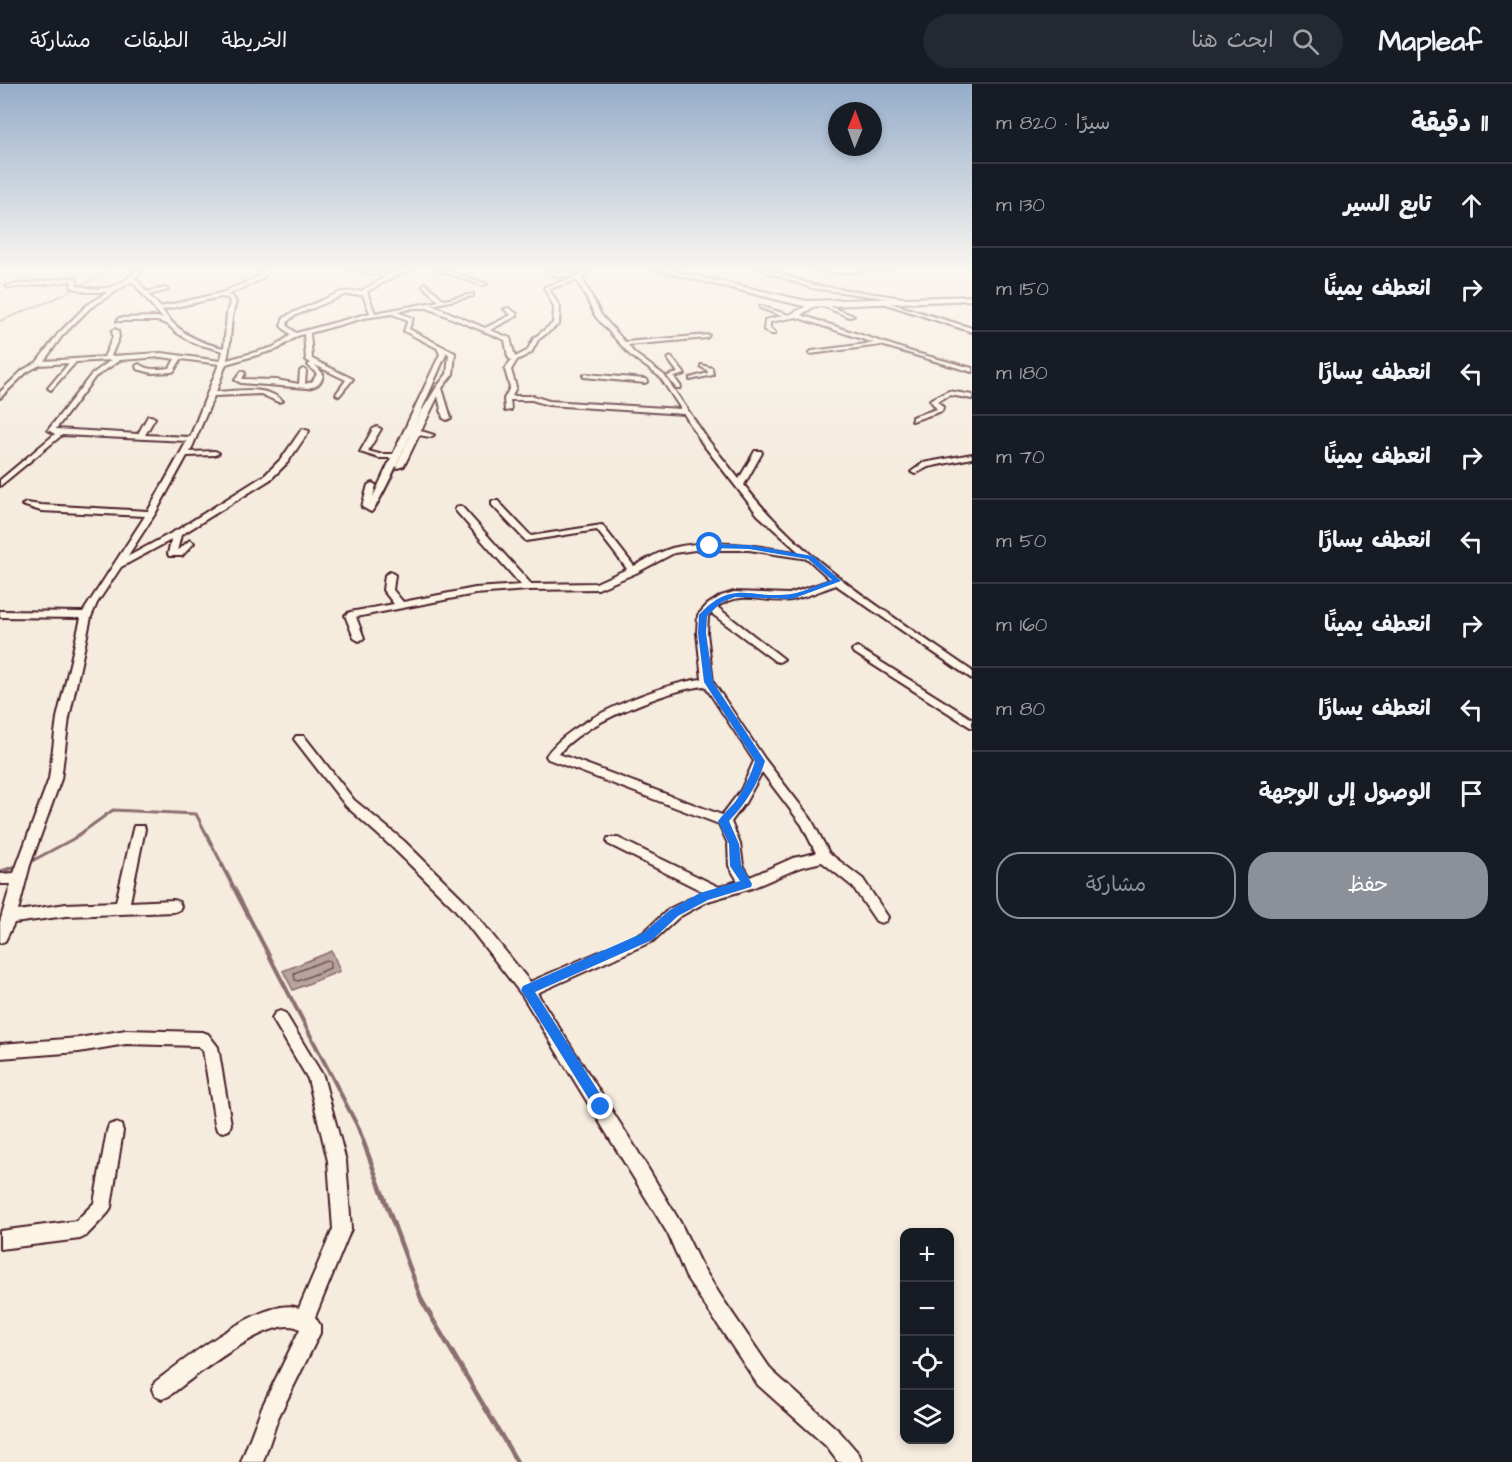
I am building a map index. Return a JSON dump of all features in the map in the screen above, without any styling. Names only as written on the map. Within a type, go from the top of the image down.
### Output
[{"type":"street","points":[[0,396],[25,371],[39,363],[62,333]]},
{"type":"street","points":[[107,358],[115,333]]},
{"type":"street","points":[[181,333],[188,339],[227,350]]},
{"type":"street","points":[[0,937],[9,918],[20,875],[55,778],[70,682],[87,615],[151,514],[185,454],[223,363],[227,350],[228,333]]},
{"type":"street","points":[[39,363],[162,355],[223,363],[276,348],[299,333]]},
{"type":"street","points":[[307,333],[309,360],[350,379],[339,394]]},
{"type":"street","points":[[389,489],[424,414],[450,374],[453,353],[412,333]]},
{"type":"street","points":[[497,333],[508,339],[511,357],[515,359]]},
{"type":"street","points":[[507,410],[508,398],[513,387],[508,370],[515,359],[529,352],[536,339],[544,333]]},
{"type":"street","points":[[613,333],[622,344],[666,381],[761,513],[837,581],[972,676]]},
{"type":"street","points":[[851,333],[972,370]]},
{"type":"street","points":[[622,344],[706,336]]},
{"type":"street","points":[[812,352],[885,344]]},
{"type":"street","points":[[372,485],[366,507],[371,509],[443,356],[442,348]]},
{"type":"street","points":[[122,357],[93,376],[52,430],[60,433],[191,440]]},
{"type":"street","points":[[139,366],[140,369],[153,371],[172,370],[179,357]]},
{"type":"street","points":[[671,359],[692,379],[711,374],[710,369],[703,366]]},
{"type":"street","points":[[51,388],[74,361]]},
{"type":"street","points":[[242,373],[238,380],[313,385],[320,377],[317,370],[308,362],[311,361]]},
{"type":"street","points":[[302,386],[303,371]]},
{"type":"street","points":[[677,397],[679,392],[677,384],[670,376],[683,371]]},
{"type":"street","points":[[634,373],[645,381]]},
{"type":"street","points":[[586,376],[666,381]]},
{"type":"street","points":[[439,388],[447,418]]},
{"type":"street","points":[[212,394],[261,392],[280,401]]},
{"type":"street","points":[[915,419],[940,410],[933,400],[945,393],[972,397]]},
{"type":"street","points":[[508,398],[529,398],[559,404],[687,412]]},
{"type":"street","points":[[139,438],[151,418]]},
{"type":"street","points":[[377,429],[364,452],[379,456],[396,456]]},
{"type":"street","points":[[116,566],[177,534],[268,477],[285,460],[305,431]]},
{"type":"street","points":[[417,432],[430,435]]},
{"type":"street","points":[[0,484],[60,433]]},
{"type":"street","points":[[185,454],[215,453]]},
{"type":"street","points":[[740,486],[758,453]]},
{"type":"street","points":[[915,472],[926,465],[972,456]]},
{"type":"street","points":[[495,503],[529,539],[599,527],[633,571]]},
{"type":"street","points":[[26,505],[40,508],[151,514]]},
{"type":"street","points":[[459,508],[528,587]]},
{"type":"street","points":[[177,534],[172,554],[178,554],[190,543]]},
{"type":"street","points":[[159,551],[168,538]]},
{"type":"street","points":[[359,638],[350,615],[475,591],[528,587],[598,586],[672,551],[695,547],[749,547],[810,557]]},
{"type":"street","points":[[390,575],[388,590],[401,606]]},
{"type":"street","points":[[837,581],[792,596],[735,594],[719,600],[710,607],[703,615],[702,633],[708,682],[760,761],[807,822],[824,856],[858,883],[881,917]]},
{"type":"street","points":[[710,607],[779,659]]},
{"type":"street","points":[[0,614],[87,615]]},
{"type":"street","points":[[858,650],[972,724]]},
{"type":"street","points":[[708,682],[683,685],[592,723],[562,741],[552,756],[724,821],[734,844],[736,866],[747,884]]},
{"type":"street","points":[[300,739],[349,801],[399,844],[459,904],[527,990],[674,1228],[703,1288],[765,1378],[833,1439],[851,1462]]},
{"type":"street","points":[[724,821],[741,802],[747,787],[754,780],[760,761]]},
{"type":"street","points":[[122,907],[139,829]]},
{"type":"street","points":[[613,841],[717,892]]},
{"type":"street","points":[[527,990],[648,937],[674,913],[717,892],[747,884],[798,862],[824,856]]},
{"type":"street","points":[[0,879],[20,875]]},
{"type":"street","points":[[9,918],[66,910],[174,906]]},
{"type":"street","points":[[280,1018],[315,1076],[338,1173],[342,1229],[304,1320]]},
{"type":"street","points":[[0,1051],[80,1045],[126,1037],[202,1039],[210,1047],[223,1124]]},
{"type":"street","points":[[0,1240],[80,1230],[102,1207],[115,1131]]},
{"type":"street","points":[[162,1389],[237,1337],[268,1321],[289,1315],[304,1320],[310,1325],[310,1332],[268,1414],[252,1462]]},
{"type":"water","points":[[332,951],[340,971],[293,990],[283,971]]},
{"type":"waterway","points":[[30,862],[73,839],[113,810],[196,814],[223,866]]},
{"type":"waterway","points":[[222,865],[358,1127]]},
{"type":"waterway","points":[[0,872],[18,866]]},
{"type":"waterway","points":[[358,1127],[422,1301],[517,1462]]},
{"type":"route","points":[[601,1107],[552,1033],[527,990],[648,937],[674,913],[704,897],[747,884],[736,866],[734,844],[724,821],[741,802],[747,787],[754,780],[760,761],[708,682],[702,618],[719,600],[735,594],[792,596],[837,581],[810,557],[749,547],[710,546]]}]
